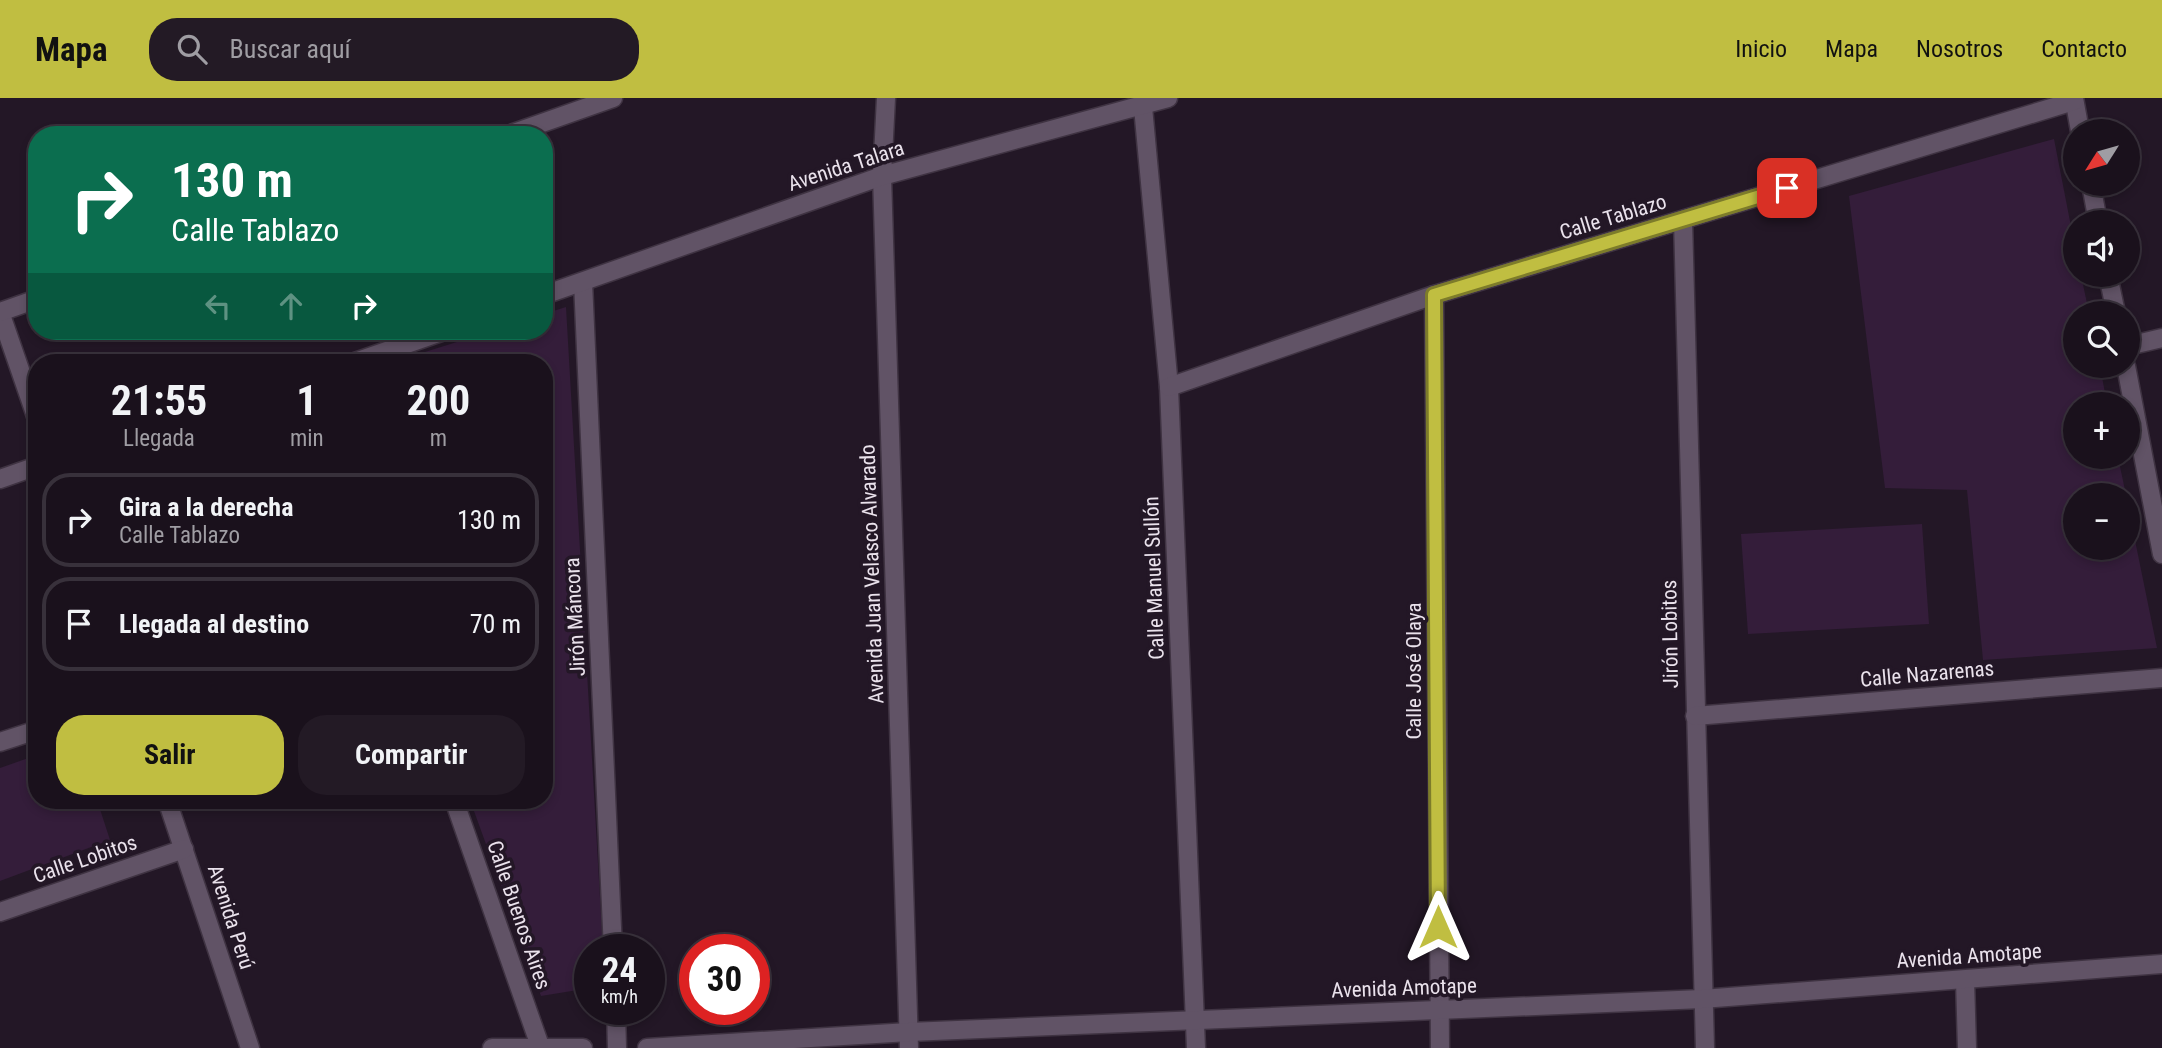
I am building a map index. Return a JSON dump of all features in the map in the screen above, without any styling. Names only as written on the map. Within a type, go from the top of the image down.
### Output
[{"type":"street","points":[[534,126],[613,98]]},
{"type":"street","name":"Avenida Juan Velasco Alvarado","points":[[886,98],[882,176],[909,1040]]},
{"type":"street","name":"Avenida Talara","points":[[553,292],[882,176],[1143,107],[1168,98]]},
{"type":"street","points":[[2074,100],[2078,119]]},
{"type":"street","name":"Calle Tablazo","points":[[1168,387],[1434,295],[2074,100]]},
{"type":"street","name":"Calle Manuel Sullón","points":[[1143,107],[1168,387],[1196,1048]]},
{"type":"street","name":"Jirón Lobitos","points":[[1683,220],[1705,1048]]},
{"type":"street","name":"Jirón Máncora","points":[[583,282],[612,934]]},
{"type":"street","name":"Calle José Olaya","points":[[1434,295],[1440,1048]]},
{"type":"street","points":[[28,302],[0,312],[28,393]]},
{"type":"street","points":[[2140,343],[2162,338]]},
{"type":"street","points":[[378,354],[418,340]]},
{"type":"street","points":[[2129,378],[2159,523],[2162,554]]},
{"type":"street","points":[[0,479],[28,469]]},
{"type":"street","name":"Calle Nazarenas","points":[[1695,716],[2162,678]]},
{"type":"street","points":[[0,742],[28,733]]},
{"type":"street","name":"Avenida Perú","points":[[170,809],[250,1048]]},
{"type":"street","name":"Calle Buenos Aires","points":[[457,809],[540,1046]]},
{"type":"street","name":"Calle Lobitos","points":[[0,912],[184,849]]},
{"type":"street","name":"Avenida Amotape","points":[[647,1048],[909,1040],[1195,1020],[1702,999],[2162,964]]},
{"type":"street","points":[[1965,979],[1967,1048]]},
{"type":"street","points":[[616,1025],[617,1048]]},
{"type":"street","points":[[492,1048],[583,1048]]},
{"type":"shaded area","points":[[2054,139],[2068,210],[2063,210],[2063,287],[2084,287],[2086,301],[2063,301],[2063,378],[2102,378],[2105,392],[2063,392],[2063,469],[2121,469],[2123,483],[2063,483],[2063,560],[2139,560],[2157,648],[1983,660],[1967,490],[1885,488],[1849,196]]},
{"type":"shaded area","points":[[566,307],[602,934],[574,934],[574,991],[541,996],[473,809],[553,809],[553,354],[419,354],[463,340],[553,340],[553,311]]},
{"type":"shaded area","points":[[1922,524],[1929,624],[1748,634],[1741,534]]},
{"type":"shaded area","points":[[28,758],[28,809],[100,809],[110,840],[0,881],[0,768]]},
{"type":"route","points":[[1438,927],[1434,295],[1787,188]]}]
